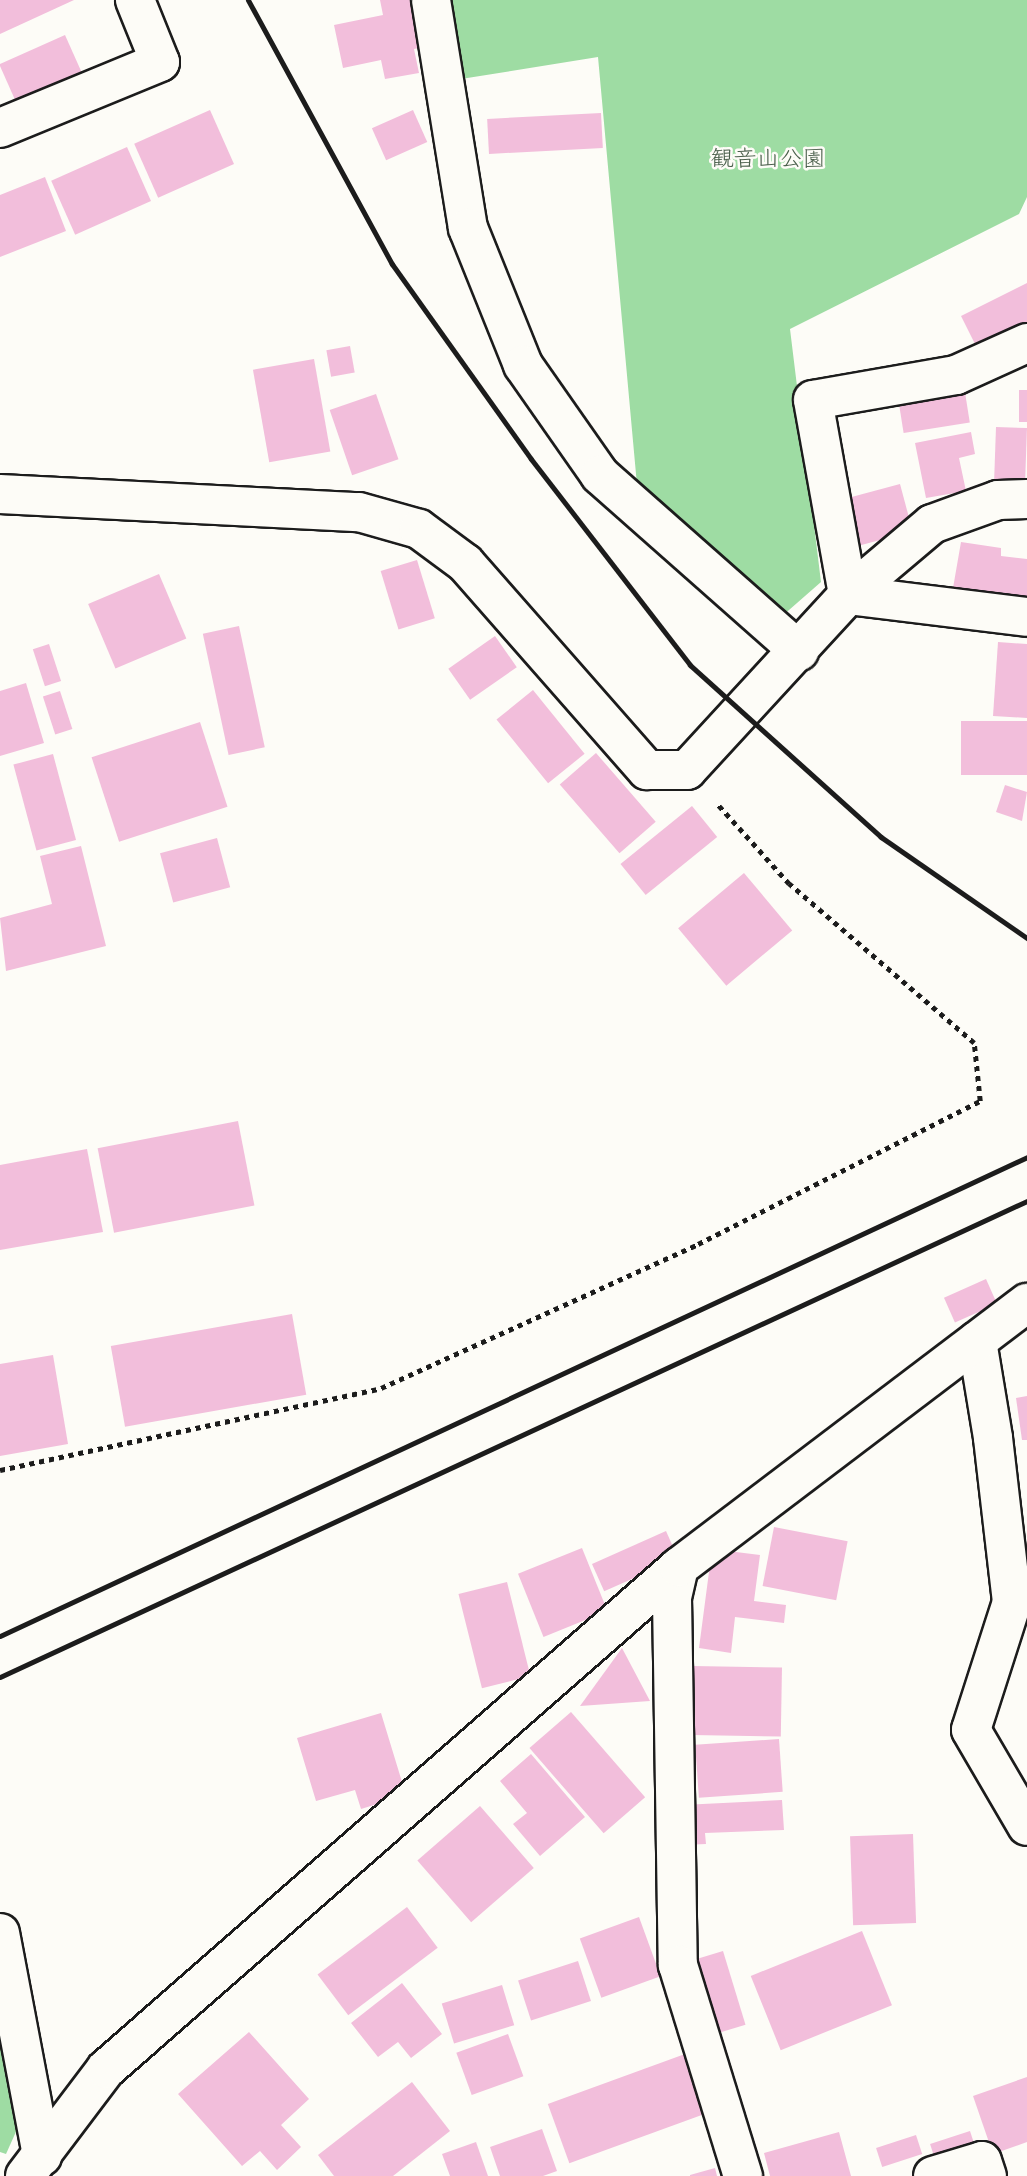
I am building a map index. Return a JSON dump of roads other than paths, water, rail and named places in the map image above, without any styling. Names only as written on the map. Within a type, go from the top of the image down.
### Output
[{"type":"street","points":[[0,128],[160,62],[135,0]]},
{"type":"street","points":[[431,0],[468,228],[523,365],[600,475],[799,651]]},
{"type":"street","points":[[848,595],[813,400],[956,375],[1027,343]]},
{"type":"street","points":[[0,494],[359,512],[419,529],[465,563],[647,770],[687,770],[848,595],[932,524],[998,500],[1027,499]]},
{"type":"street","points":[[848,595],[1027,617]]},
{"type":"street","points":[[34,2166],[106,2068],[679,1567],[1027,1303]]},
{"type":"street","points":[[977,1341],[993,1438],[1012,1602],[971,1730],[1027,1826]]},
{"type":"street","points":[[679,1567],[672,1598],[678,1965],[743,2176]]},
{"type":"street","points":[[0,1933],[34,2166]]},
{"type":"street","points":[[933,2176],[982,2161],[987,2176]]},
{"type":"railway","points":[[248,0],[392,264],[531,459],[690,665],[881,837],[1027,938]]},
{"type":"railway","points":[[0,1636],[1027,1157]]},
{"type":"railway","points":[[0,1677],[1027,1201]]},
{"type":"park label","name":"観音山公園","points":[[768,160]]}]
